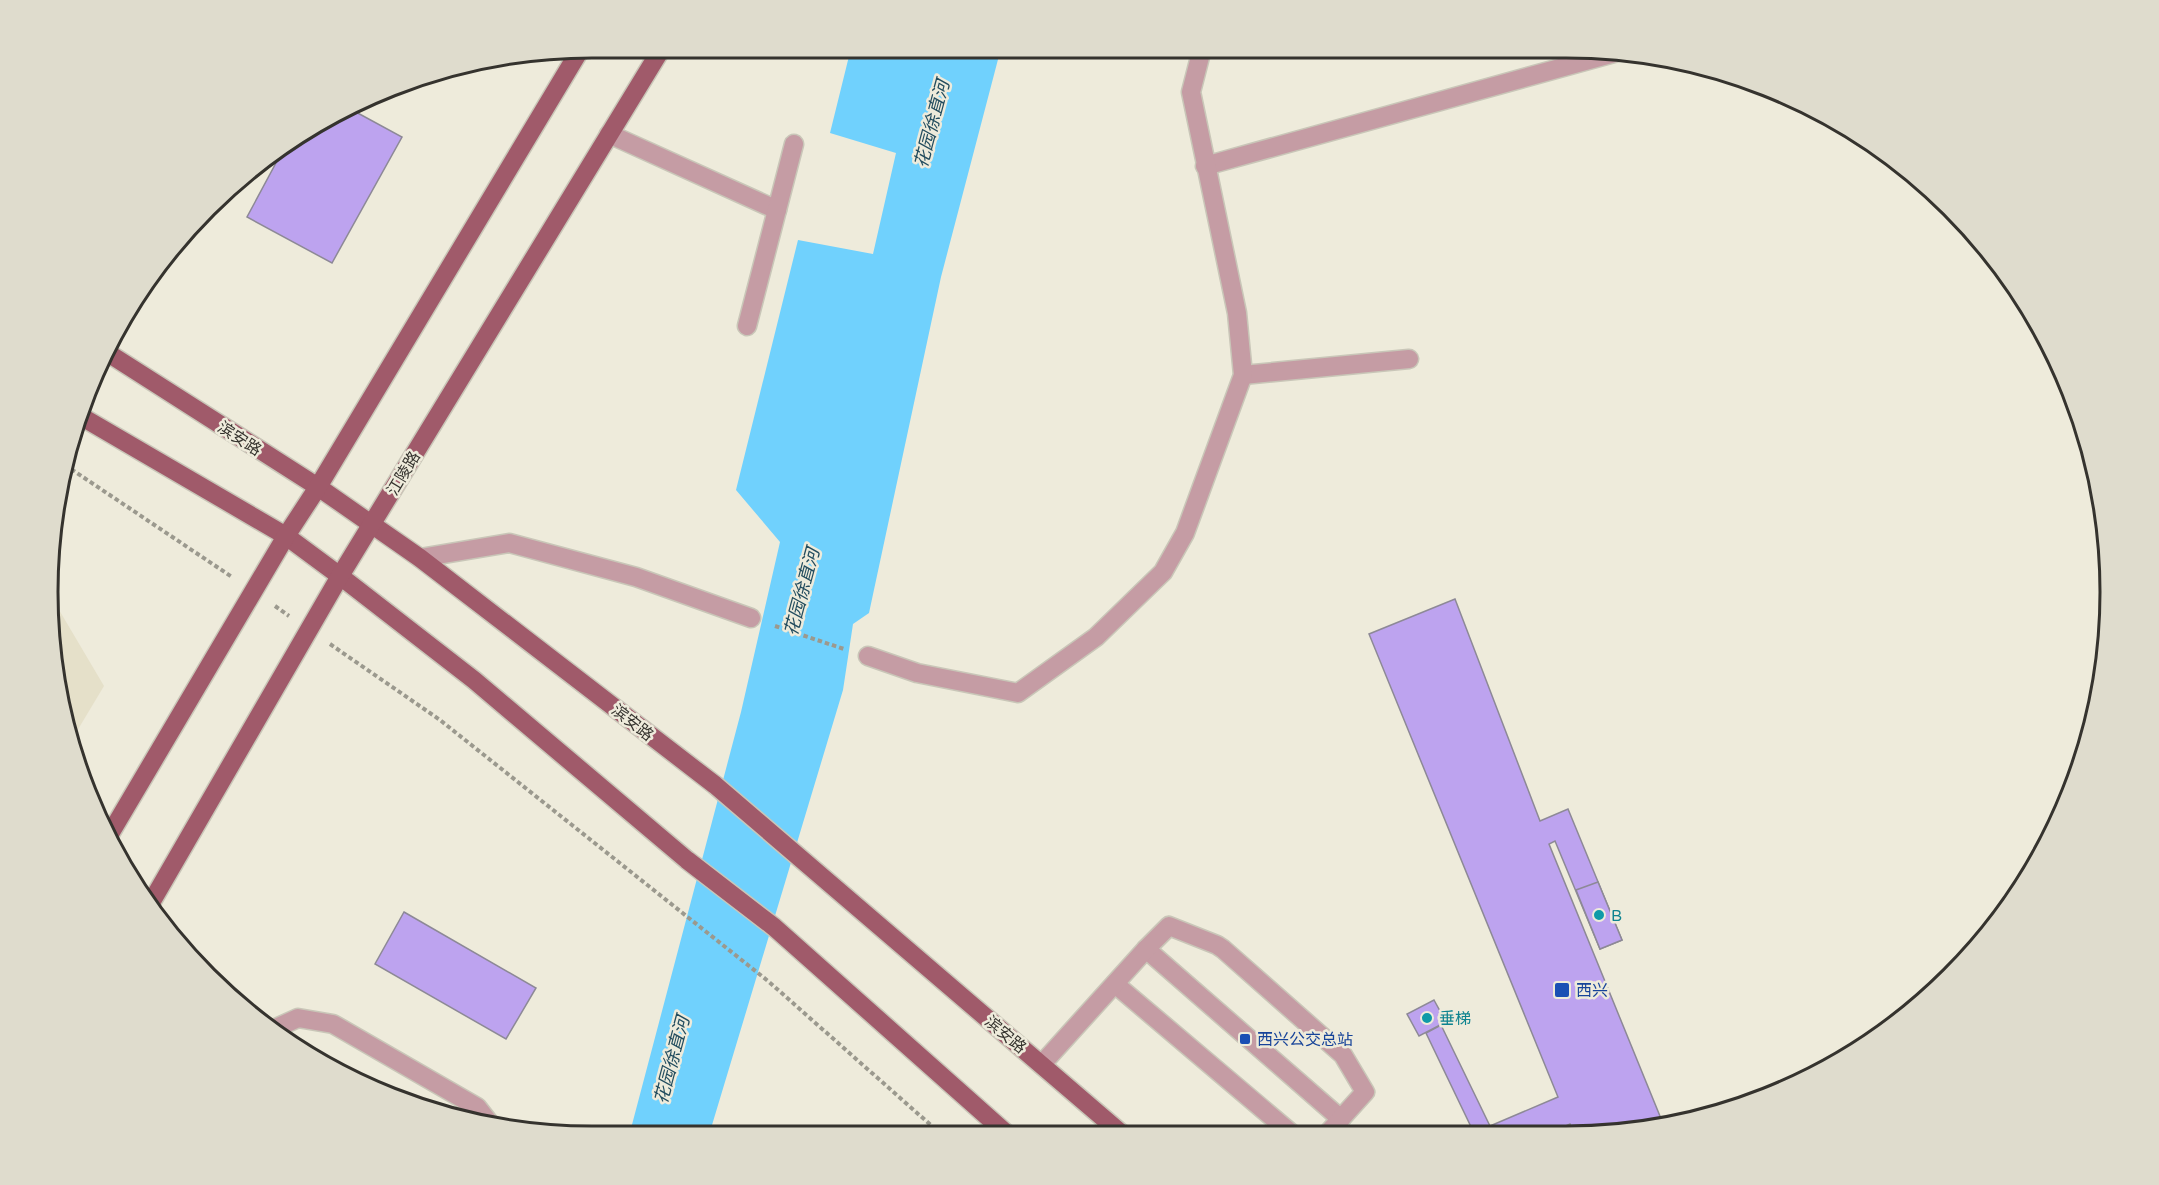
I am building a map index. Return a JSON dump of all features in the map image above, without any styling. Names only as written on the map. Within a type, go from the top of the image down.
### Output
[{"type":"main road","name":"江陵路","points":[[154,897],[340,576],[656,58]]},
{"type":"main road","points":[[114,828],[286,536],[318,487],[575,59]]},
{"type":"main road","name":"滨安路","points":[[114,356],[318,487],[420,558],[715,785],[1113,1126]]},
{"type":"main road","points":[[87,420],[286,536],[340,576],[474,680],[687,860],[774,927],[998,1126]]},
{"type":"lane","points":[[868,656],[917,673],[1018,693],[1096,638],[1163,572],[1185,533],[1243,375],[1237,313],[1191,92],[1200,58]]},
{"type":"lane","points":[[1205,166],[1591,59]]},
{"type":"lane","points":[[609,134],[777,210]]},
{"type":"lane","points":[[747,326],[794,144]]},
{"type":"lane","points":[[1243,375],[1409,358]]},
{"type":"lane","points":[[420,558],[509,543],[636,577],[751,618]]},
{"type":"lane","points":[[1042,1064],[1146,948],[1169,926],[1223,949],[1343,1056],[1365,1092],[1334,1126]]},
{"type":"lane","points":[[1146,948],[1341,1119]]},
{"type":"lane","points":[[1115,984],[1282,1126]]},
{"type":"lane","points":[[281,1026],[298,1018],[333,1024],[477,1107],[483,1115]]},
{"type":"path","points":[[73,470],[165,530],[440,720],[768,981],[932,1126]]},
{"type":"path","points":[[751,618],[868,656]]},
{"type":"shaded area","points":[[59,610],[104,686],[77,731],[63,662]]},
{"type":"water","name":"花园徐直河","points":[[849,58],[998,58],[941,277],[869,613],[853,624],[843,690],[712,1126],[632,1126],[741,712],[780,542],[736,490],[798,240],[873,254],[896,153],[830,133]]},
{"type":"building","points":[[356,114],[402,137],[332,263],[247,217],[276,162],[325,130]]},
{"type":"building","name":"西兴","points":[[1455,599],[1540,821],[1568,809],[1622,940],[1600,949],[1555,841],[1549,844],[1661,1118],[1601,1125],[1490,1126],[1558,1097],[1369,634]]},
{"type":"building","name":"B","points":[[1598,882],[1622,940],[1600,949],[1576,890]]},
{"type":"building","points":[[404,912],[536,988],[506,1039],[375,964]]},
{"type":"building","name":"垂梯","points":[[1434,1000],[1446,1022],[1419,1036],[1407,1014]]},
{"type":"building","name":"西兴","points":[[1441,1025],[1490,1126],[1471,1126],[1426,1033]]},
{"type":"place","name":"B","points":[[1599,915]]},
{"type":"place","name":"西兴","points":[[1562,990]]},
{"type":"place","name":"垂梯","points":[[1427,1018]]},
{"type":"place","name":"西兴公交总站","points":[[1245,1039]]}]
